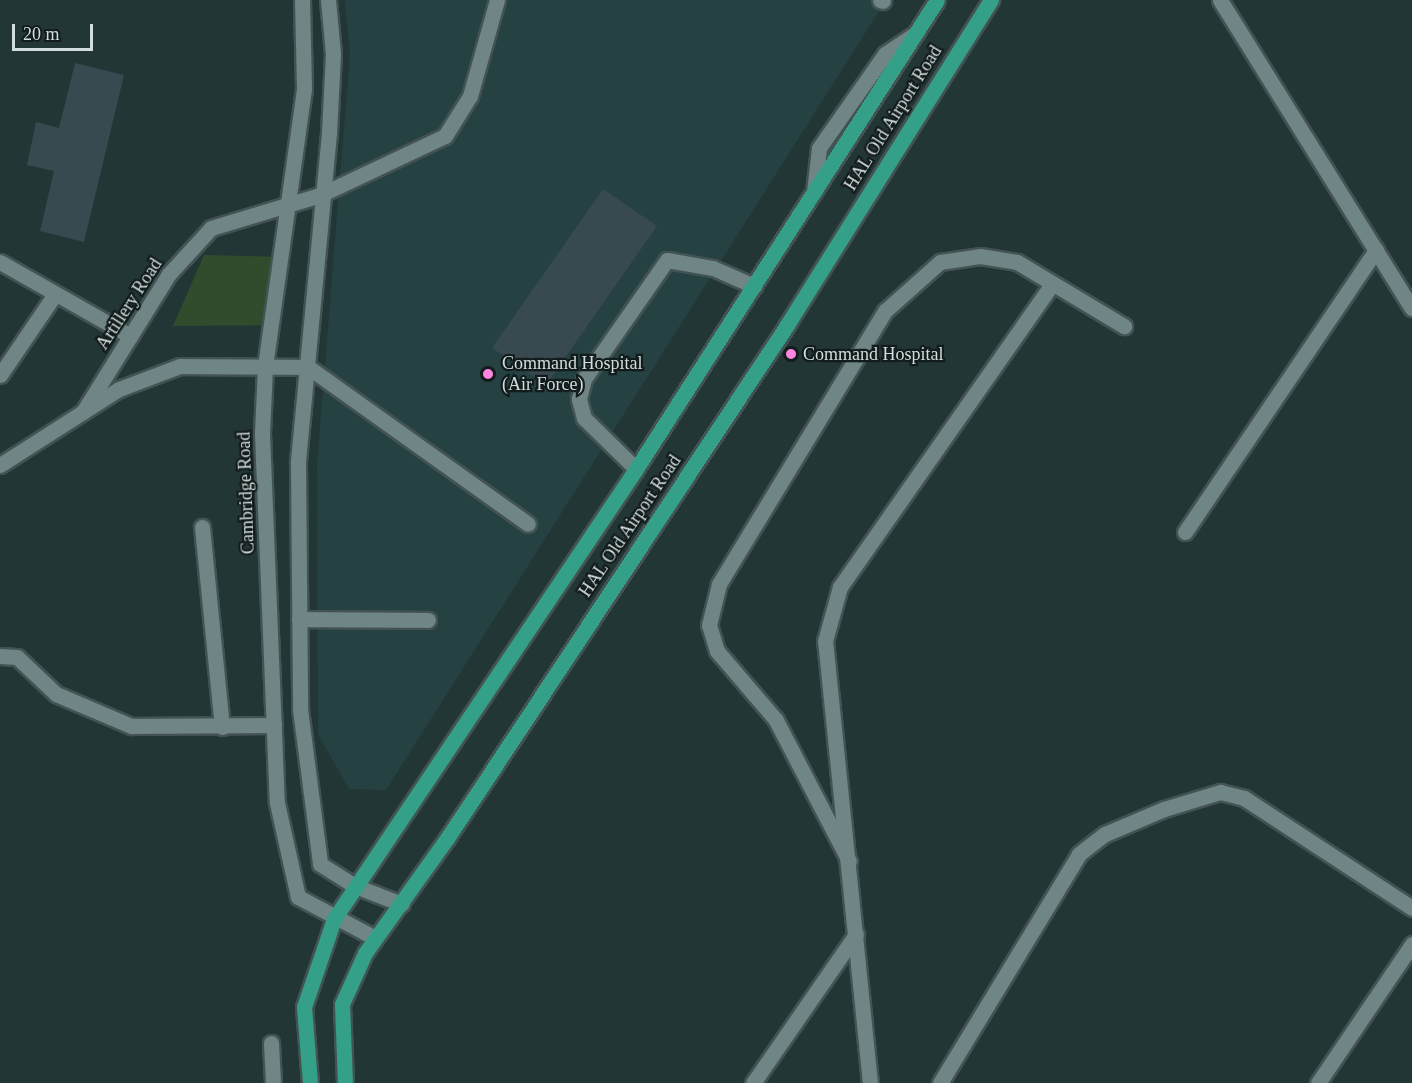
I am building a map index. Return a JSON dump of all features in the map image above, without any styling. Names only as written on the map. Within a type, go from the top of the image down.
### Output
[{"type":"main road","name":"HAL Old Airport Road","points":[[310,1083],[304,1006],[334,919],[636,469],[937,0]]},
{"type":"main road","name":"HAL Old Airport Road","points":[[345,1083],[342,1004],[375,938],[402,904],[787,325],[991,0]]},
{"type":"street","name":"Cambridge Road","points":[[302,0],[304,88],[265,367],[277,803],[298,897],[334,919],[375,938]]},
{"type":"street","points":[[328,0],[332,65],[298,465],[300,709],[314,845],[320,864],[355,886],[402,904]]},
{"type":"street","name":"Artillery Road","points":[[83,412],[169,274],[211,228],[320,195],[445,136],[470,96],[497,0]]},
{"type":"street","points":[[1220,0],[1412,308]]},
{"type":"street","points":[[1185,532],[1376,250]]},
{"type":"street","points":[[849,861],[776,720],[717,651],[709,625],[719,584],[885,311],[914,280],[940,262],[980,256],[1017,262],[1052,286],[1125,326]]},
{"type":"street","points":[[636,469],[584,418],[579,399],[584,379],[667,260],[713,268],[754,286]]},
{"type":"street","points":[[0,262],[130,336]]},
{"type":"street","points":[[870,1083],[825,641],[840,587],[1052,286]]},
{"type":"street","points":[[0,375],[55,294]]},
{"type":"street","name":"Artillery Road","points":[[0,465],[119,389],[180,366],[308,367]]},
{"type":"street","points":[[308,367],[528,524]]},
{"type":"street","points":[[202,527],[222,726]]},
{"type":"street","points":[[299,619],[428,620]]},
{"type":"street","points":[[0,656],[17,657],[56,694],[131,726],[274,725]]},
{"type":"street","points":[[940,1083],[1079,854],[1105,834],[1164,809],[1220,792],[1244,798],[1412,908]]},
{"type":"street","points":[[753,1083],[856,934]]},
{"type":"street","points":[[1318,1083],[1412,944]]},
{"type":"street","points":[[271,1043],[273,1083]]},
{"type":"shaded area","name":"Command Hospital (Air Force)","points":[[345,0],[886,0],[386,790],[349,789],[318,734],[317,465],[350,55]]},
{"type":"green space","points":[[204,255],[281,257],[271,325],[173,326]]},
{"type":"building","points":[[75,63],[124,75],[84,242],[40,231],[54,171],[27,165],[36,122],[59,128]]},
{"type":"building","points":[[603,189],[657,226],[546,385],[492,348]]},
{"type":"place","name":"Command Hospital","points":[[791,354]]},
{"type":"place","name":"Command Hospital (Air Force)","points":[[488,374]]}]
